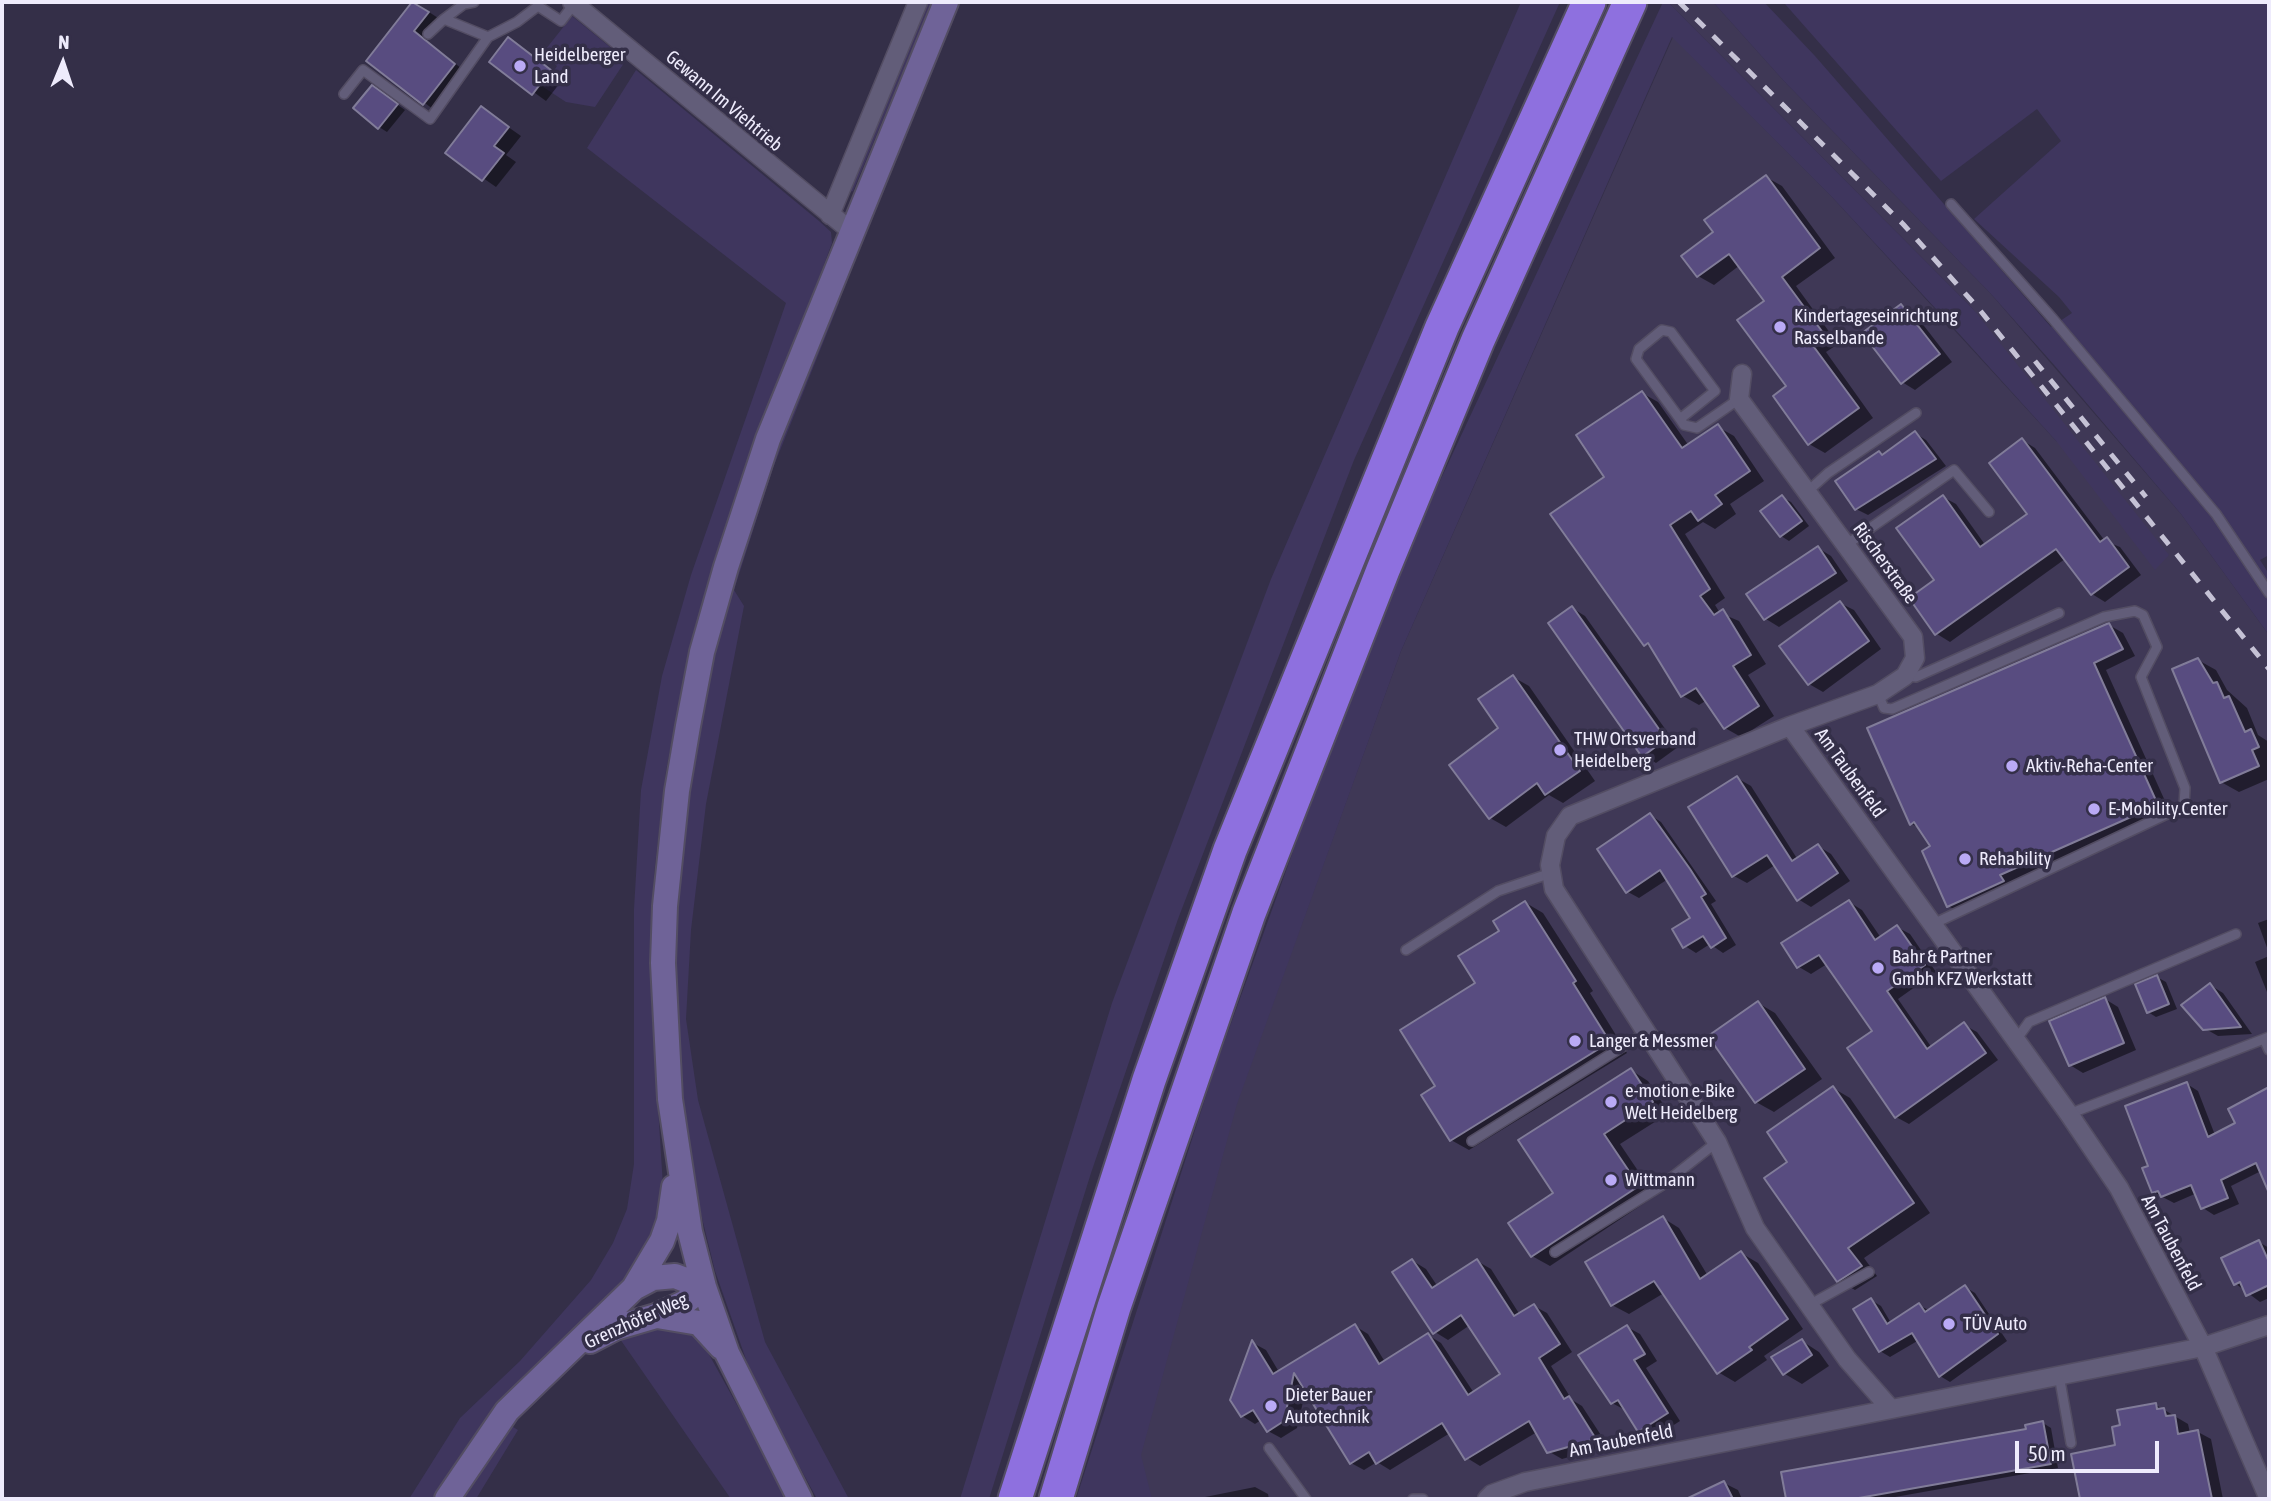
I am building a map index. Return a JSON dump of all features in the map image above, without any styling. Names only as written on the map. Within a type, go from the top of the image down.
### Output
[{"type":"highway","points":[[1015,1499],[1149,1080],[1230,850],[1442,327],[1589,2]]},
{"type":"highway","points":[[1056,1499],[1126,1270],[1254,900],[1383,570],[1478,340],[1630,2]]},
{"type":"main road","points":[[800,1499],[727,1353],[704,1287],[678,1166],[665,1014],[665,906],[677,791],[692,701],[722,579],[768,439],[946,2]]},
{"type":"main road","points":[[634,1288],[649,1266],[669,1221],[678,1166]]},
{"type":"main road","name":"Grenzhöfer Weg","points":[[447,1499],[508,1411],[634,1288],[653,1278],[675,1276],[704,1287]]},
{"type":"main road","name":"Grenzhöfer Weg","points":[[568,1353],[615,1328],[656,1316],[684,1303],[704,1287]]},
{"type":"main road","points":[[656,1316],[699,1324],[727,1353]]},
{"type":"street","points":[[830,215],[918,2]]},
{"type":"street","name":"Gewann Im Viehtrieb","points":[[573,3],[851,231]]},
{"type":"street","points":[[1739,399],[1742,374]]},
{"type":"street","name":"Rischerstraße","points":[[1739,399],[1913,637],[1915,658],[1905,676]]},
{"type":"street","points":[[1790,726],[1878,694],[1905,676]]},
{"type":"street","name":"Am Taubenfeld","points":[[1551,873],[1556,836],[1570,816],[1790,726],[2069,1114],[2119,1188],[2203,1347]]},
{"type":"street","points":[[1551,873],[1554,889],[1717,1142],[1755,1228],[1847,1359],[1890,1408]]},
{"type":"street","name":"Am Taubenfeld","points":[[1487,1499],[1492,1494],[1525,1482],[2203,1347],[2269,1325]]},
{"type":"street","points":[[2203,1347],[2269,1499]]},
{"type":"lane","points":[[428,34],[464,4],[474,2]]},
{"type":"lane","points":[[344,94],[363,70],[430,120],[488,37],[517,22],[538,6],[561,21],[573,3]]},
{"type":"lane","points":[[444,19],[488,37]]},
{"type":"lane","points":[[1951,204],[2053,319],[2216,514],[2269,593]]},
{"type":"lane","points":[[1680,419],[1715,391],[1671,332],[1662,330],[1639,349],[1636,359],[1684,425],[1697,428],[1739,399]]},
{"type":"lane","points":[[1807,492],[1828,473],[1916,413]]},
{"type":"lane","points":[[1846,545],[1954,470],[1989,512]]},
{"type":"lane","points":[[1878,694],[1884,708],[1892,709],[2104,617],[2135,611],[2143,615],[2157,647],[2141,677],[2185,788],[2184,806],[1933,924]]},
{"type":"lane","points":[[1905,676],[1916,677],[2059,613]]},
{"type":"lane","points":[[1406,950],[1498,891],[1551,873]]},
{"type":"lane","points":[[2016,1040],[2029,1022],[2236,934]]},
{"type":"lane","points":[[1472,1141],[1646,1032]]},
{"type":"lane","points":[[2069,1114],[2267,1038],[2269,1050]]},
{"type":"lane","points":[[1555,1252],[1661,1186],[1717,1142]]},
{"type":"lane","points":[[1808,1306],[1869,1272]]},
{"type":"lane","points":[[2059,1376],[2071,1443]]},
{"type":"lane","points":[[1269,1448],[1306,1499]]},
{"type":"lane","points":[[1413,1499],[1423,1499]]},
{"type":"shaded area","points":[[924,2],[932,2],[853,191],[844,194]]},
{"type":"shaded area","points":[[1521,2],[1560,2],[1354,460],[1178,919],[1091,1173],[989,1499],[960,1499],[1112,1003],[1271,579]]},
{"type":"shaded area","points":[[1663,2],[1668,2],[1973,309],[2169,555],[2155,570],[2057,442],[1962,337],[1832,197],[1672,37],[1401,651],[1237,1104],[1141,1455],[1152,1499],[1076,1499],[1215,1068],[1313,796],[1412,541]]},
{"type":"shaded area","points":[[1668,2],[1713,2],[1783,80],[1991,294],[2181,514],[2269,635],[2269,1499],[1092,1499],[1401,651],[1673,37],[1832,197],[2057,442],[1973,309]]},
{"type":"shaded area","points":[[1713,2],[1764,2],[1815,56],[2051,327],[2072,313],[2059,297],[1974,219],[2061,141],[2037,109],[1941,181],[1785,4],[2269,2],[2269,555],[2260,560],[2269,574],[2269,635],[2181,514],[2055,366],[1991,294],[1783,80]]},
{"type":"shaded area","points":[[572,16],[626,60],[595,107],[566,102],[543,87],[557,66],[542,54]]},
{"type":"shaded area","points":[[636,70],[819,221],[831,232],[832,243],[746,473],[691,641],[666,771],[654,874],[651,996],[663,1186],[660,1217],[650,1245],[619,1289],[517,1386],[468,1446],[435,1499],[409,1499],[460,1418],[520,1361],[591,1280],[613,1243],[627,1209],[634,1164],[634,909],[641,790],[662,676],[691,575],[786,303],[587,148]]},
{"type":"shaded area","points":[[839,293],[839,303],[773,468],[734,590],[744,606],[706,804],[691,930],[686,1019],[698,1100],[765,1342],[849,1499],[817,1499],[755,1385],[715,1271],[690,1169],[678,1093],[669,951],[695,716],[751,515]]},
{"type":"shaded area","points":[[684,1324],[706,1349],[789,1499],[731,1499],[620,1339],[645,1328]]},
{"type":"shaded area","points":[[510,1425],[518,1430],[476,1499],[458,1499]]},
{"type":"building","points":[[412,2],[429,12],[414,31],[455,64],[423,105],[366,61]]},
{"type":"building","name":"Heidelberger Land","points":[[508,37],[551,70],[532,95],[489,62]]},
{"type":"building","points":[[372,85],[398,104],[378,129],[353,108]]},
{"type":"building","points":[[481,106],[509,127],[494,146],[504,153],[482,181],[445,153]]},
{"type":"building","points":[[1766,175],[1820,248],[1782,277],[1824,334],[1811,343],[1859,408],[1808,445],[1773,396],[1786,386],[1737,320],[1764,301],[1729,254],[1697,277],[1681,256],[1713,232],[1704,220]]},
{"type":"building","points":[[1901,304],[1940,354],[1901,384],[1862,333]]},
{"type":"building","points":[[1642,391],[1682,448],[1718,424],[1750,471],[1715,495],[1722,504],[1698,521],[1691,511],[1670,525],[1710,589],[1700,596],[1714,615],[1723,609],[1751,655],[1733,666],[1759,706],[1724,729],[1696,688],[1681,697],[1648,643],[1644,646],[1550,514],[1604,477],[1576,435]]},
{"type":"building","points":[[1915,431],[1936,459],[1855,510],[1835,481],[1879,451],[1882,455]]},
{"type":"building","points":[[2022,438],[2100,542],[2107,537],[2129,567],[2091,595],[2056,549],[1935,635],[1909,598],[1934,580],[1896,528],[1943,495],[1980,547],[2027,514],[1989,463]]},
{"type":"building","points":[[1782,495],[1802,521],[1780,537],[1760,511]]},
{"type":"building","points":[[1818,546],[1836,573],[1764,620],[1746,594]]},
{"type":"building","points":[[1840,601],[1869,641],[1808,685],[1779,646]]},
{"type":"building","points":[[1572,606],[1666,739],[1642,757],[1548,623]]},
{"type":"building","name":"Aktiv-Reha-Center","points":[[2109,623],[2123,649],[2094,663],[2158,805],[2000,875],[2004,881],[1947,907],[1922,851],[1930,846],[1914,822],[1910,825],[1867,728]]},
{"type":"building","points":[[2198,658],[2213,683],[2217,682],[2224,698],[2229,696],[2245,732],[2251,729],[2259,747],[2252,750],[2259,766],[2220,783],[2172,669]]},
{"type":"building","points":[[1513,675],[1580,771],[1545,795],[1537,783],[1489,819],[1449,765],[1498,728],[1478,699]]},
{"type":"building","points":[[1737,776],[1792,861],[1818,844],[1838,873],[1797,901],[1767,855],[1732,877],[1688,807]]},
{"type":"building","points":[[1650,813],[1706,894],[1701,897],[1726,938],[1711,948],[1703,936],[1683,948],[1672,929],[1690,918],[1660,870],[1626,893],[1597,849]]},
{"type":"building","points":[[1849,900],[1875,940],[1897,925],[1925,965],[1887,991],[1927,1049],[1964,1022],[1986,1053],[1895,1118],[1847,1048],[1872,1031],[1819,955],[1797,968],[1781,943]]},
{"type":"building","points":[[1525,901],[1576,981],[1573,983],[1610,1042],[1450,1141],[1421,1095],[1435,1086],[1400,1030],[1475,983],[1458,956],[1499,931],[1493,921]]},
{"type":"building","points":[[2157,975],[2169,1004],[2147,1013],[2135,984]]},
{"type":"building","points":[[2210,983],[2241,1027],[2203,1030],[2181,1005]]},
{"type":"building","points":[[2105,997],[2124,1043],[2069,1066],[2049,1021]]},
{"type":"building","points":[[1758,1001],[1805,1069],[1755,1103],[1708,1036]]},
{"type":"building","points":[[1631,1068],[1653,1102],[1604,1134],[1639,1186],[1531,1257],[1508,1223],[1553,1193],[1518,1140]]},
{"type":"building","points":[[2187,1082],[2208,1137],[2235,1123],[2228,1109],[2269,1087],[2269,1193],[2256,1163],[2221,1180],[2228,1198],[2201,1209],[2191,1185],[2161,1197],[2158,1191],[2152,1193],[2142,1168],[2148,1166],[2125,1106]]},
{"type":"building","points":[[1833,1086],[1914,1203],[1848,1248],[1862,1266],[1837,1282],[1764,1178],[1787,1162],[1767,1132]]},
{"type":"building","points":[[1663,1216],[1700,1279],[1741,1251],[1788,1319],[1749,1347],[1752,1350],[1717,1374],[1654,1281],[1611,1306],[1585,1262]]},
{"type":"building","points":[[2259,1240],[2269,1262],[2269,1285],[2246,1296],[2240,1282],[2234,1285],[2221,1258]]},
{"type":"building","points":[[1412,1259],[1432,1288],[1477,1259],[1514,1316],[1534,1304],[1560,1344],[1539,1358],[1564,1399],[1569,1396],[1596,1439],[1547,1453],[1529,1421],[1465,1460],[1442,1423],[1376,1464],[1369,1452],[1350,1464],[1294,1373],[1284,1421],[1267,1432],[1253,1410],[1241,1417],[1230,1400],[1252,1340],[1273,1374],[1355,1324],[1379,1364],[1428,1333],[1468,1395],[1500,1374],[1461,1315],[1433,1334],[1392,1272]]},
{"type":"building","name":"TÜV Auto","points":[[1965,1285],[1998,1334],[1939,1377],[1912,1333],[1879,1352],[1853,1309],[1871,1298],[1887,1324],[1919,1303],[1925,1312]]},
{"type":"building","points":[[1627,1325],[1645,1354],[1634,1360],[1668,1413],[1638,1432],[1618,1400],[1611,1404],[1578,1355]]},
{"type":"building","points":[[1802,1339],[1812,1355],[1783,1375],[1771,1357]]},
{"type":"building","points":[[2156,1403],[2157,1409],[2164,1408],[2166,1416],[2175,1415],[2178,1434],[2198,1430],[2212,1499],[2080,1499],[2071,1454],[2115,1445],[2112,1427],[2120,1425],[2117,1410]]},
{"type":"building","points":[[2043,1421],[2051,1464],[1853,1499],[1786,1499],[1781,1472],[2026,1429],[2025,1425]]},
{"type":"building","points":[[1724,1481],[1733,1499],[1686,1499]]},
{"type":"railway","points":[[1679,2],[1903,224],[1979,309],[2269,669]]},
{"type":"railway","points":[[2035,361],[2146,497]]},
{"type":"place","name":"Heidelberger Land","points":[[520,66]]},
{"type":"place","name":"Kindertageseinrichtung Rasselbande","points":[[1780,327]]},
{"type":"place","name":"THW Ortsverband Heidelberg","points":[[1560,750]]},
{"type":"place","name":"Aktiv-Reha-Center","points":[[2012,766]]},
{"type":"place","name":"E-Mobility.Center","points":[[2094,809]]},
{"type":"place","name":"Rehability","points":[[1965,859]]},
{"type":"place","name":"Bahr & Partner Gmbh KFZ Werkstatt","points":[[1878,968]]},
{"type":"place","name":"Langer & Messmer","points":[[1575,1041]]},
{"type":"place","name":"e-motion e-Bike Welt Heidelberg","points":[[1611,1102]]},
{"type":"place","name":"Wittmann","points":[[1611,1180]]},
{"type":"place","name":"TÜV Auto","points":[[1949,1324]]},
{"type":"place","name":"Dieter Bauer Autotechnik","points":[[1271,1406]]}]
